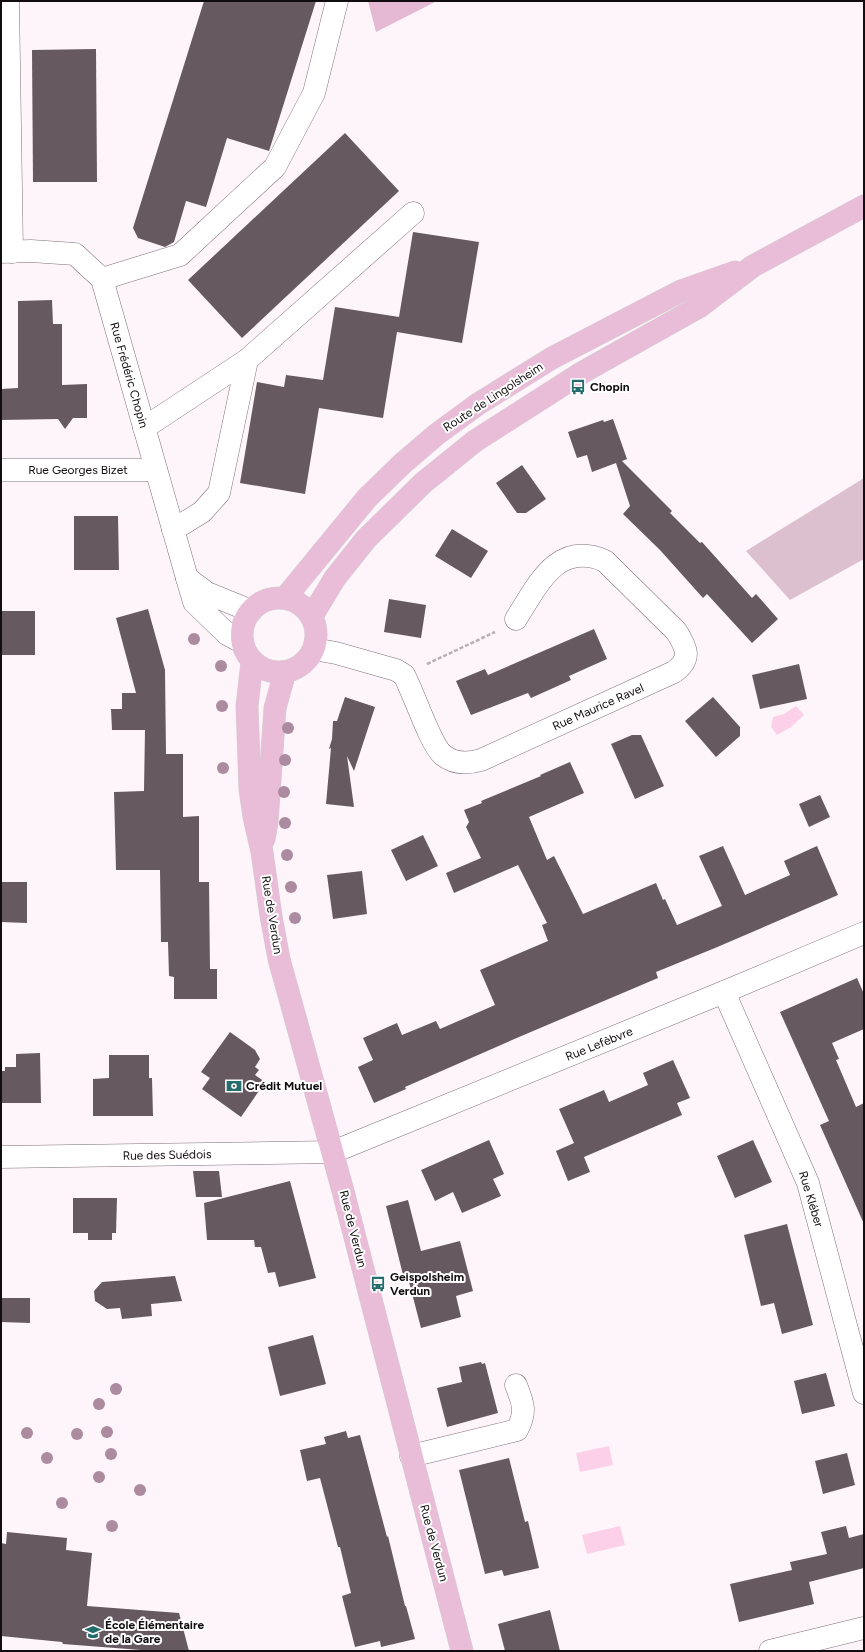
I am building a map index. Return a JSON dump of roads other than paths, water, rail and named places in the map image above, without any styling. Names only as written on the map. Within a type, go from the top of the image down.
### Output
[{"type":"main road","name":"Route de Lingolsheim","points":[[285,598],[357,510],[377,488],[437,434],[478,404],[552,358],[681,291],[753,266],[864,206]]},
{"type":"main road","name":"Route de Lingolsheim","points":[[312,616],[334,578],[366,540],[423,483],[475,441],[583,372],[699,308],[753,266]]},
{"type":"main road","points":[[273,598],[285,598],[296,602],[312,616],[316,628],[317,638],[310,658],[303,664],[294,670],[273,672],[262,669],[252,662],[246,653],[242,642],[242,630],[245,620],[251,611],[261,603],[273,598]]},
{"type":"main road","name":"Rue de Verdun","points":[[252,662],[247,706],[250,789],[254,817],[262,852],[279,959],[333,1152],[462,1651]]},
{"type":"main road","name":"Rue de Verdun","points":[[262,852],[267,823],[275,708],[285,672]]},
{"type":"street","points":[[8,1],[7,252],[31,251],[75,254],[102,279],[180,255],[275,168],[314,93],[337,1]]},
{"type":"street","points":[[144,428],[247,360],[413,212]]},
{"type":"street","name":"Rue Frédéric Chopin","points":[[102,279],[194,602],[228,634],[242,642]]},
{"type":"street","points":[[173,530],[202,512],[219,493],[247,360]]},
{"type":"street","name":"Rue Georges Bizet","points":[[1,470],[156,470]]},
{"type":"street","name":"Rue Maurice Ravel","points":[[314,649],[336,653],[396,670],[404,675],[434,744],[442,754],[452,760],[462,763],[481,760],[674,672],[682,666],[686,658],[686,650],[676,631],[605,561],[593,556],[580,555],[568,558],[549,569],[516,619]]},
{"type":"street","points":[[187,578],[208,593],[251,611]]},
{"type":"street","name":"Rue Lefèbvre","points":[[333,1152],[864,933]]},
{"type":"street","name":"Rue Kléber","points":[[724,992],[808,1183],[864,1393]]},
{"type":"street","name":"Rue des Suédois","points":[[1,1157],[333,1152]]},
{"type":"street","points":[[411,1456],[517,1430],[523,1420],[524,1404],[516,1385]]},
{"type":"street","points":[[770,1651],[864,1628]]},
{"type":"place","name":"Chopin","points":[[578,387]]},
{"type":"place","name":"Crédit Mutuel","points":[[234,1086]]},
{"type":"place","name":"Geispolsheim Verdun","points":[[378,1284]]},
{"type":"place","name":"École Élémentaire de la Gare","points":[[93,1632]]}]
